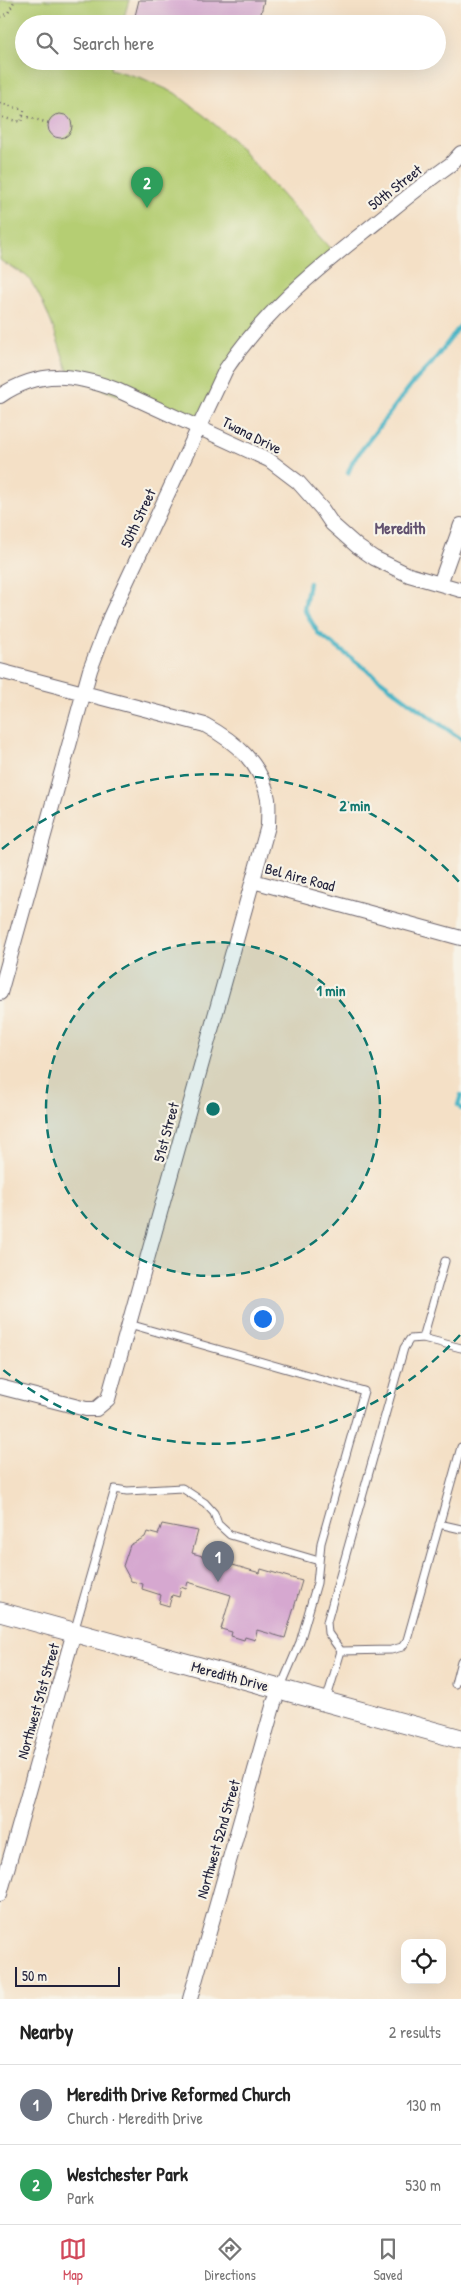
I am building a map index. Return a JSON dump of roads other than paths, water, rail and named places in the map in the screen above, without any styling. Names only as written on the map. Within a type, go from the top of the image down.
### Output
[{"type":"main road","name":"Meredith Drive","points":[[0,1612],[461,1738]]},
{"type":"street","name":"50th Street","points":[[0,993],[84,693],[110,617],[226,369],[243,344],[271,312],[311,274],[451,164],[461,153]]},
{"type":"street","name":"Twana Drive","points":[[0,396],[17,385],[34,379],[53,376],[97,382],[117,390],[269,460],[298,482],[322,509],[332,524],[358,548],[374,558],[409,575],[461,590]]},
{"type":"street","points":[[440,584],[461,525]]},
{"type":"street","name":"Bel Aire Road","points":[[0,671],[205,725],[226,736],[243,750],[259,772],[268,798],[268,826],[253,881],[461,938]]},
{"type":"street","name":"51st Street","points":[[0,1386],[86,1408],[96,1409],[108,1399],[253,881]]},
{"type":"street","name":"Northwest 51st Street","points":[[0,1894],[74,1632]]},
{"type":"street","name":"Northwest 52nd Street","points":[[190,1999],[274,1704],[280,1689]]},
{"type":"lane","points":[[423,1338],[445,1261]]},
{"type":"lane","points":[[130,1324],[364,1391],[321,1543],[317,1582],[300,1642],[280,1689]]},
{"type":"lane","points":[[341,1652],[328,1633],[327,1622],[404,1348],[410,1339],[423,1338],[461,1348]]},
{"type":"lane","points":[[341,1652],[376,1649],[391,1650],[402,1647],[407,1640],[461,1447]]},
{"type":"lane","points":[[74,1632],[115,1489],[127,1491],[182,1488],[205,1503],[214,1513],[218,1524],[230,1535],[319,1561]]},
{"type":"lane","points":[[439,1524],[461,1529]]},
{"type":"lane","points":[[326,1701],[341,1652]]},
{"type":"lane","points":[[454,1684],[461,1661]]},
{"type":"waterway","points":[[348,473],[353,461],[411,385],[432,363],[461,325]]},
{"type":"waterway","points":[[309,583],[304,609],[318,633],[461,739]]},
{"type":"waterway","points":[[461,1095],[458,1105],[461,1109]]},
{"type":"place","name":"Westchester Park","points":[[147,208]]},
{"type":"place","name":"Meredith Drive Reformed Church","points":[[218,1582]]},
{"type":"district","name":"Meredith","points":[[400,528]]}]
